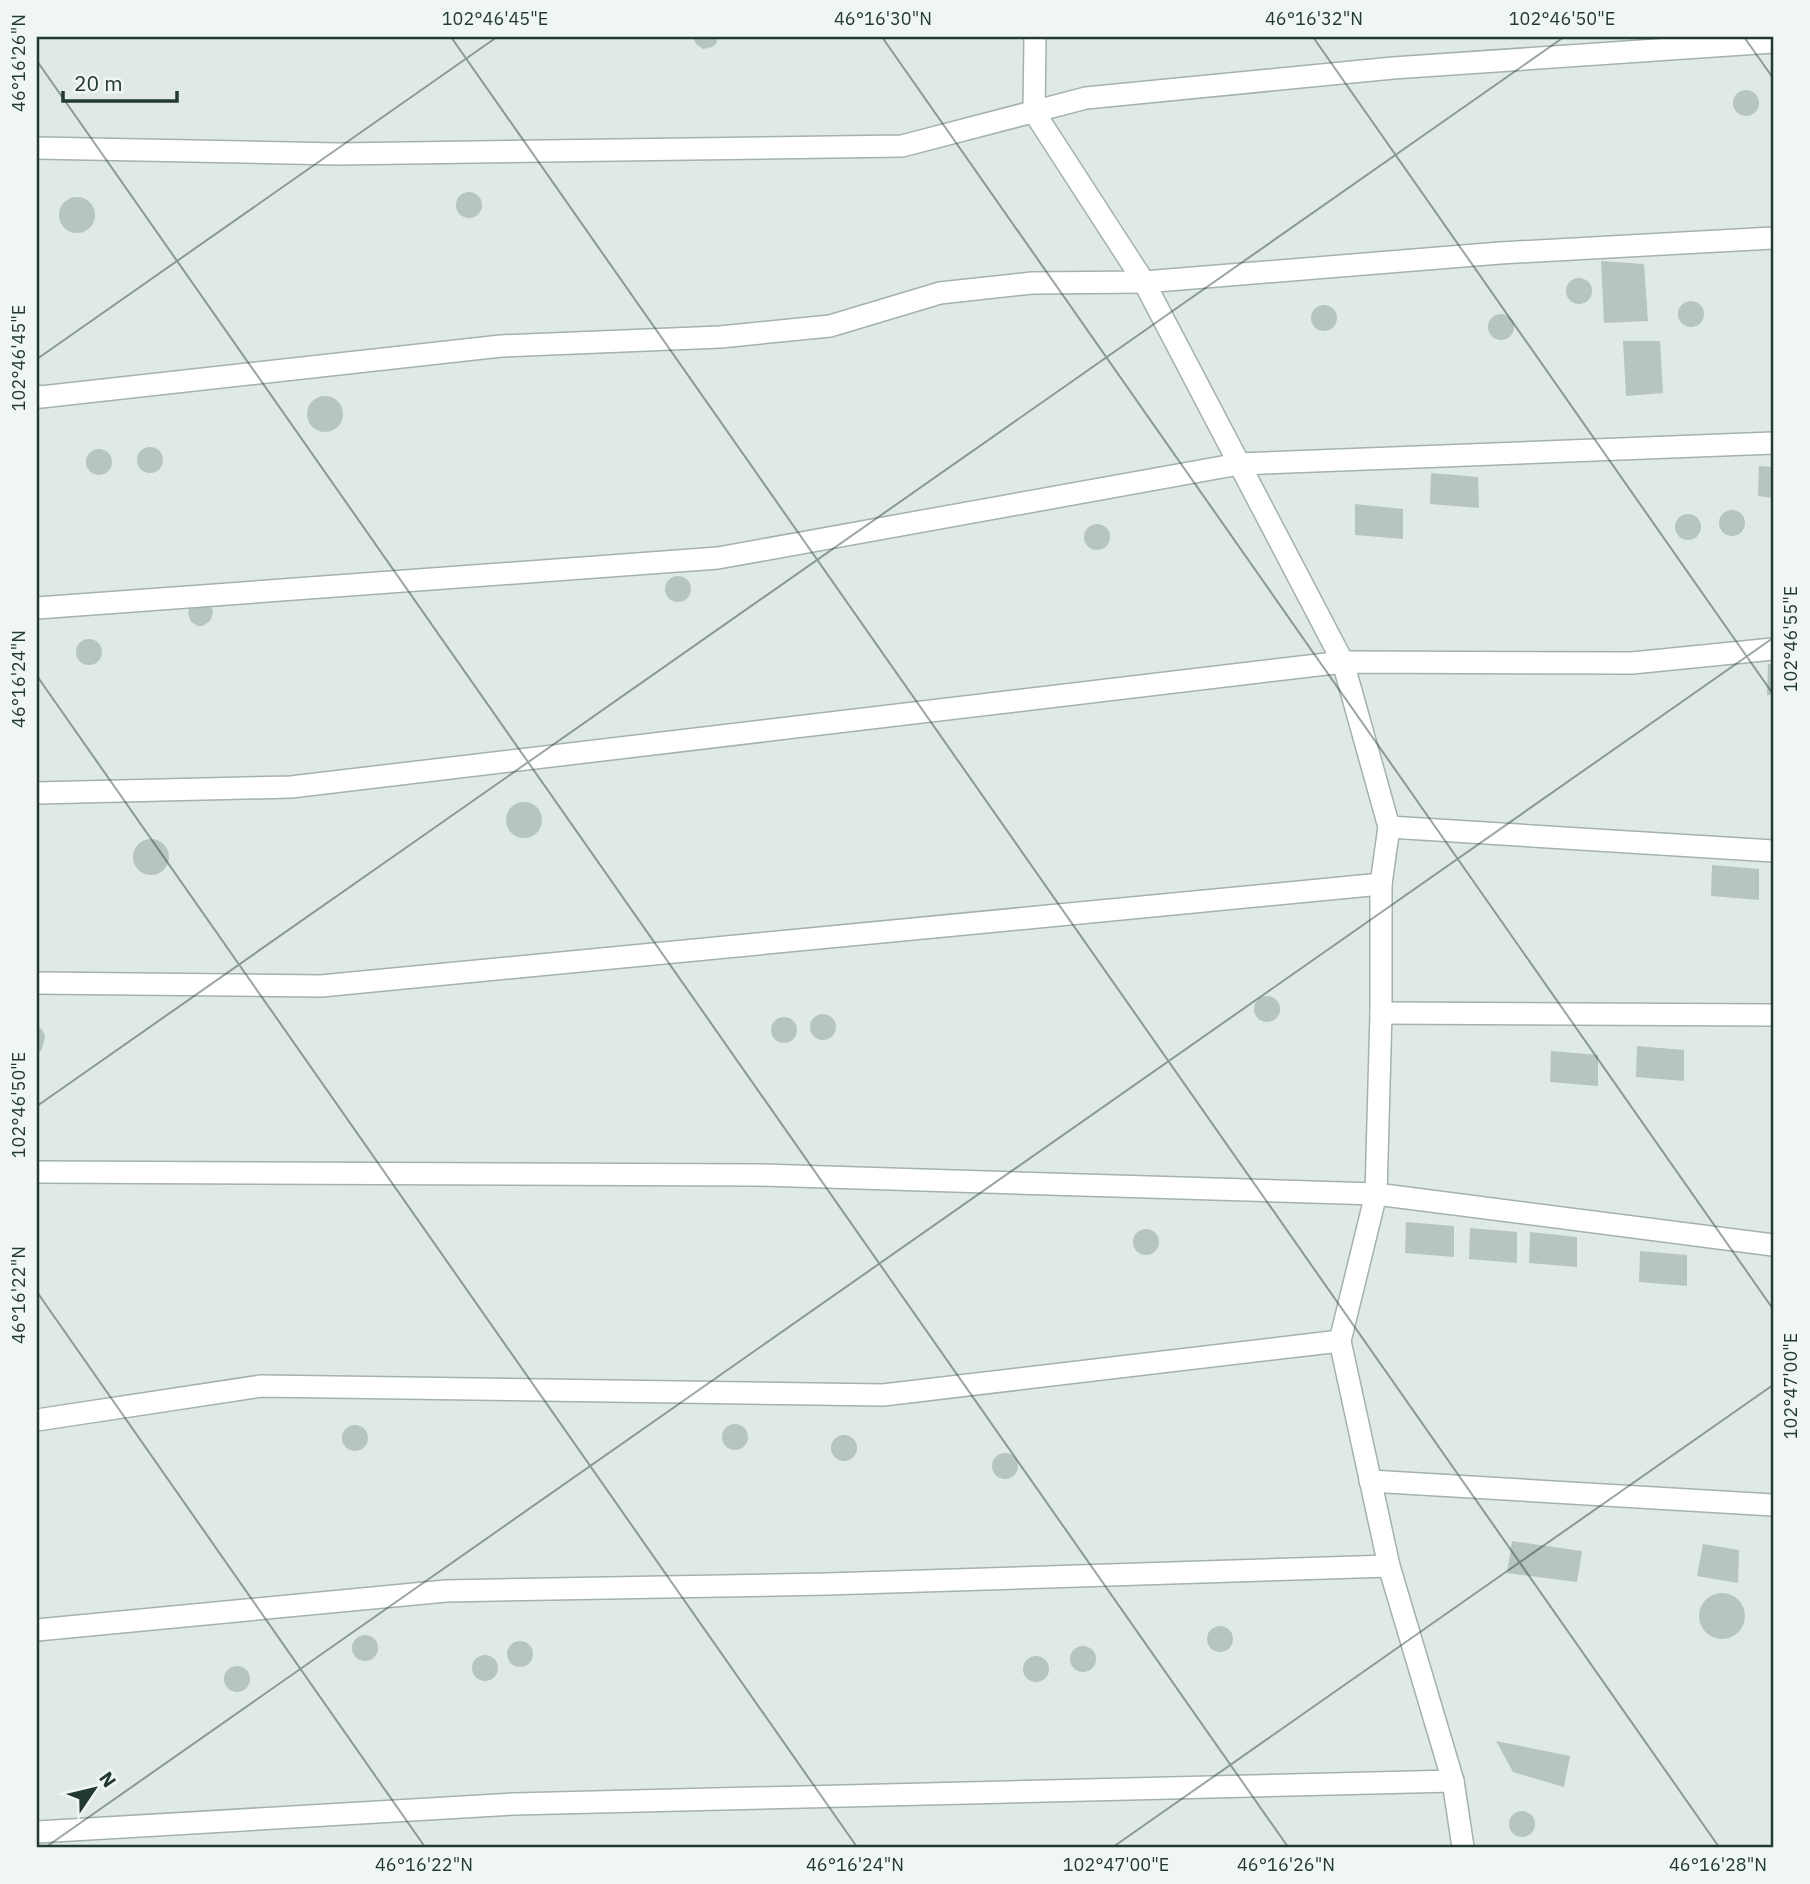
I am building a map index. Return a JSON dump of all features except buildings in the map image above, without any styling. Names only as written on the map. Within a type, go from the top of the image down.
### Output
[{"type":"street","points":[[1035,37],[1034,112],[1144,282],[1343,662],[1390,827],[1381,884],[1376,1194],[1340,1340],[1389,1566],[1453,1781],[1463,1847]]},
{"type":"street","points":[[37,148],[338,155],[902,146],[1086,98],[1366,71],[1773,42]]},
{"type":"street","points":[[37,396],[501,346],[720,337],[830,327],[940,293],[1032,283],[1144,282],[1500,253],[1773,238]]},
{"type":"street","points":[[37,608],[718,558],[1239,464],[1773,443]]},
{"type":"street","points":[[37,793],[291,788],[1343,662],[1632,663],[1773,649]]},
{"type":"street","points":[[1390,827],[1773,851]]},
{"type":"street","points":[[37,983],[321,986],[1381,884]]},
{"type":"street","points":[[1381,1013],[1773,1015]]},
{"type":"street","points":[[37,1172],[759,1175],[1376,1194],[1773,1245]]},
{"type":"street","points":[[37,1420],[261,1386],[883,1395],[1340,1340]]},
{"type":"street","points":[[1370,1481],[1773,1505]]},
{"type":"street","points":[[37,1630],[446,1591],[827,1584],[1389,1566]]},
{"type":"street","points":[[37,1832],[514,1804],[1453,1781]]}]
